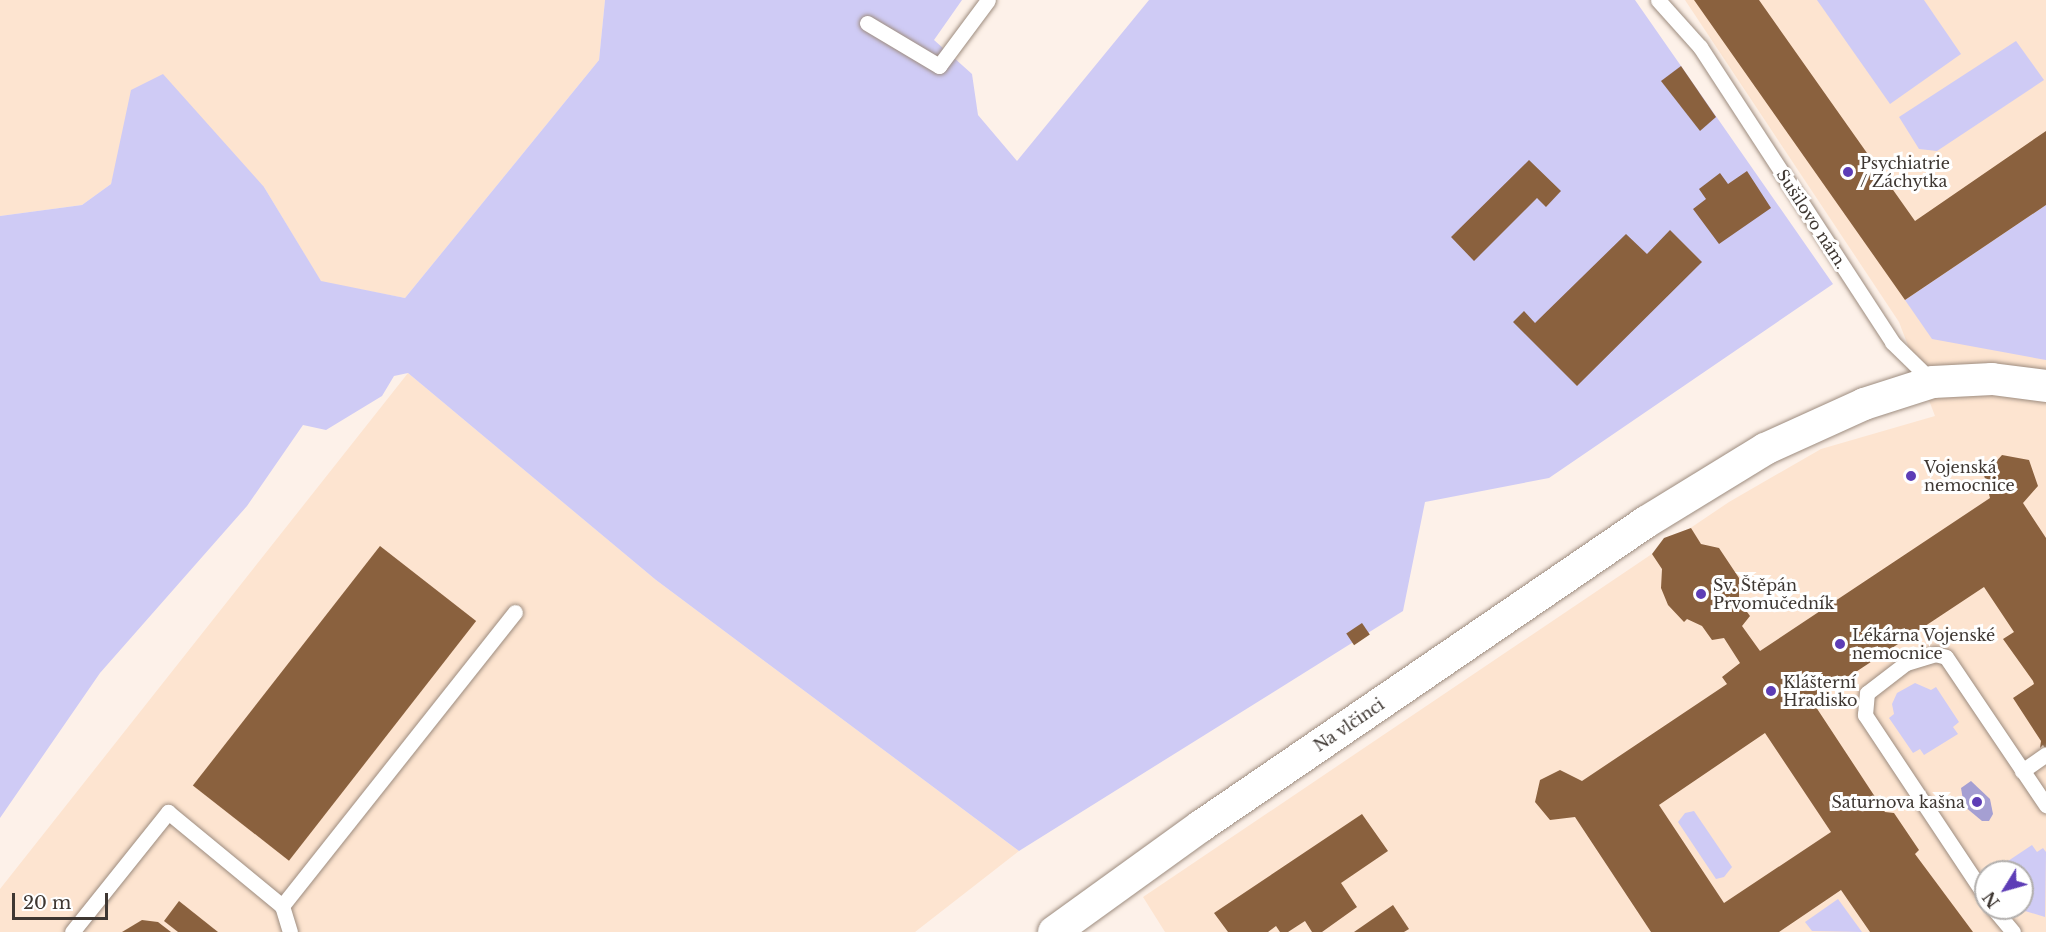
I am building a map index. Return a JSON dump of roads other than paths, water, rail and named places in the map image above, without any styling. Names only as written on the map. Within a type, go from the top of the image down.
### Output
[{"type":"street","points":[[1933,382],[1992,379],[2046,386]]},
{"type":"street","name":"Na vlčinci","points":[[1054,932],[1201,826],[1646,522],[1765,449],[1864,404],[1933,382]]},
{"type":"lane","points":[[867,23],[939,66],[988,0]]},
{"type":"lane","name":"Sušilovo nám.","points":[[1658,0],[1700,47],[1892,342],[1933,382]]},
{"type":"lane","points":[[282,906],[515,612]]},
{"type":"lane","points":[[1974,879],[1865,715],[1867,693],[1906,663],[1935,654],[1946,657],[2046,805]]},
{"type":"lane","points":[[2022,771],[2046,754]]},
{"type":"lane","points":[[72,932],[168,812],[282,906],[290,932]]},
{"type":"lane","points":[[2003,920],[2013,932]]},
{"type":"place","name":"Psychiatrie / Záchytka","points":[[1848,172]]},
{"type":"place","name":"Vojenská nemocnice","points":[[1911,476]]},
{"type":"place","name":"Sv. Štěpán Prvomučedník","points":[[1701,594]]},
{"type":"place","name":"Lékárna Vojenské nemocnice","points":[[1840,644]]},
{"type":"place","name":"Klášterní Hradisko","points":[[1771,691]]},
{"type":"place","name":"Saturnova kašna","points":[[1977,802]]}]
